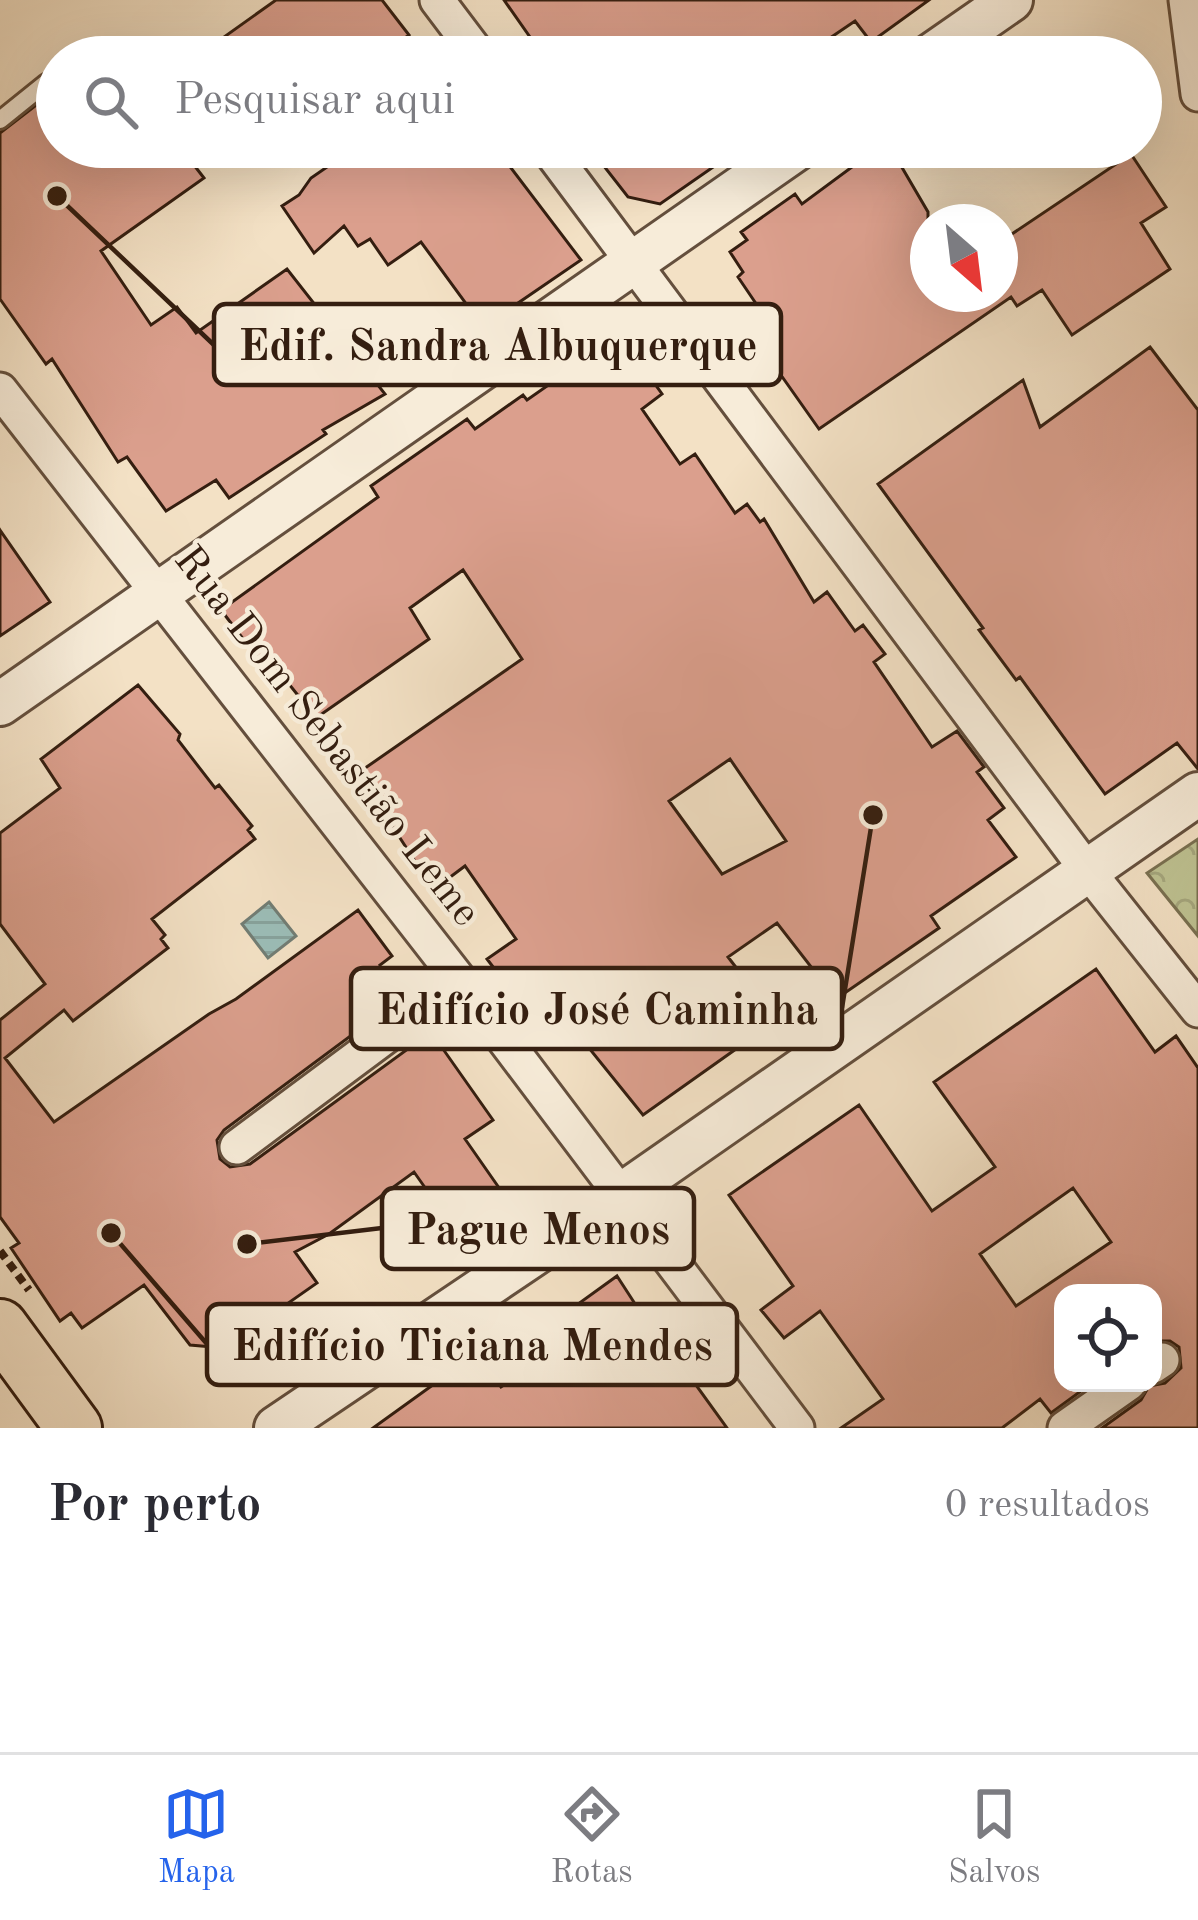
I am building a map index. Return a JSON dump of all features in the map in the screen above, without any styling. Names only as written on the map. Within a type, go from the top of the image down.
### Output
[{"type":"main road","points":[[0,1328],[74,1428]]},
{"type":"street","points":[[437,0],[464,36]]},
{"type":"street","points":[[959,36],[1011,0]]},
{"type":"street","points":[[1186,0],[1198,94]]},
{"type":"street","points":[[563,168],[1087,870],[1198,1010]]},
{"type":"street","points":[[0,704],[769,168]]},
{"type":"street","name":"Rua Dom Sebastião Leme","points":[[0,390],[460,981],[796,1428]]},
{"type":"street","points":[[276,1428],[620,1196],[1198,794]]},
{"type":"street","points":[[238,1147],[460,981]]},
{"type":"street","points":[[1065,1428],[1116,1392]]},
{"type":"lane","points":[[0,119],[36,91]]},
{"type":"green space","points":[[1198,839],[1198,936],[1147,873]]},
{"type":"water","points":[[269,902],[296,936],[268,958],[242,924]]},
{"type":"building","points":[[276,0],[382,0],[409,35],[408,36],[225,36]]},
{"type":"building","points":[[504,0],[929,0],[879,36],[866,36],[855,21],[833,36],[529,36]]},
{"type":"building","points":[[36,105],[36,168],[196,168],[204,178],[101,251],[151,325],[177,307],[196,333],[287,269],[385,394],[323,430],[326,434],[229,498],[216,480],[166,511],[127,457],[118,462],[52,359],[46,364],[0,299],[0,133]]},
{"type":"building","points":[[326,168],[511,168],[581,260],[483,327],[421,242],[388,265],[370,239],[358,246],[344,226],[314,253],[282,206],[299,195]]},
{"type":"building","points":[[605,168],[712,168],[660,204],[628,197]]},
{"type":"building","points":[[851,168],[902,168],[923,204],[910,204],[910,312],[989,312],[819,429],[764,351],[780,339],[738,277],[743,272],[730,252],[747,240],[741,232],[795,194],[802,204]]},
{"type":"building","points":[[1110,168],[1140,168],[1166,207],[1141,223],[1170,269],[1072,335],[1042,290],[1018,305],[1018,230]]},
{"type":"building","points":[[620,335],[662,394],[642,409],[680,464],[695,454],[735,513],[747,504],[760,522],[764,519],[814,602],[827,592],[855,631],[863,625],[885,654],[874,662],[932,747],[957,731],[984,767],[977,772],[1004,808],[988,820],[1016,857],[931,916],[939,928],[836,999],[777,923],[728,957],[738,970],[708,991],[743,1044],[643,1115],[547,996],[542,999],[523,973],[506,984],[487,959],[516,939],[465,866],[441,884],[428,867],[422,872],[358,773],[522,659],[463,570],[410,608],[429,639],[316,718],[277,669],[270,674],[221,610],[378,497],[371,486],[467,419],[475,429],[523,395],[527,400]],"holes":[[[730,759],[786,841],[722,874],[669,801]]]},
{"type":"building","points":[[1150,347],[1198,410],[1198,769],[1177,743],[1105,794],[1020,677],[1016,680],[979,630],[983,628],[878,484],[1023,380],[1040,427]]},
{"type":"building","points":[[0,530],[50,602],[0,636]]},
{"type":"building","points":[[138,685],[180,734],[178,740],[215,788],[219,785],[252,826],[248,830],[255,839],[152,919],[165,935],[161,939],[168,948],[73,1021],[64,1010],[5,1058],[54,1122],[358,910],[392,956],[380,965],[403,997],[224,1130],[217,1140],[220,1159],[230,1167],[250,1164],[431,1032],[493,1120],[465,1139],[511,1205],[462,1240],[414,1172],[329,1234],[295,1252],[317,1283],[224,1348],[190,1345],[144,1285],[82,1328],[71,1313],[60,1321],[11,1248],[19,1243],[0,1217],[0,1020],[45,984],[0,924],[0,833],[60,788],[41,759]]},
{"type":"building","points":[[1096,969],[1155,1052],[1176,1036],[1198,1068],[1198,1428],[1102,1428],[1146,1392],[1162,1392],[1162,1384],[1181,1368],[1179,1347],[1162,1341],[1162,1284],[1054,1284],[1054,1392],[1080,1392],[1051,1413],[1040,1399],[1002,1428],[841,1428],[883,1399],[820,1311],[784,1338],[761,1310],[793,1286],[729,1195],[859,1105],[932,1211],[995,1167],[934,1082]],"holes":[[[1073,1188],[1111,1242],[1016,1306],[980,1254]]]},
{"type":"building","points":[[617,1276],[674,1364],[678,1360],[727,1428],[373,1428],[455,1369],[443,1346],[464,1332],[501,1387],[563,1346],[553,1330],[582,1310],[578,1304]]},
{"type":"place","name":"Edif. Sandra Albuquerque","points":[[57,196]]},
{"type":"place","name":"Edifício José Caminha","points":[[873,815]]},
{"type":"place","name":"Edifício Ticiana Mendes","points":[[111,1233]]},
{"type":"place","name":"Pague Menos","points":[[247,1244]]}]
